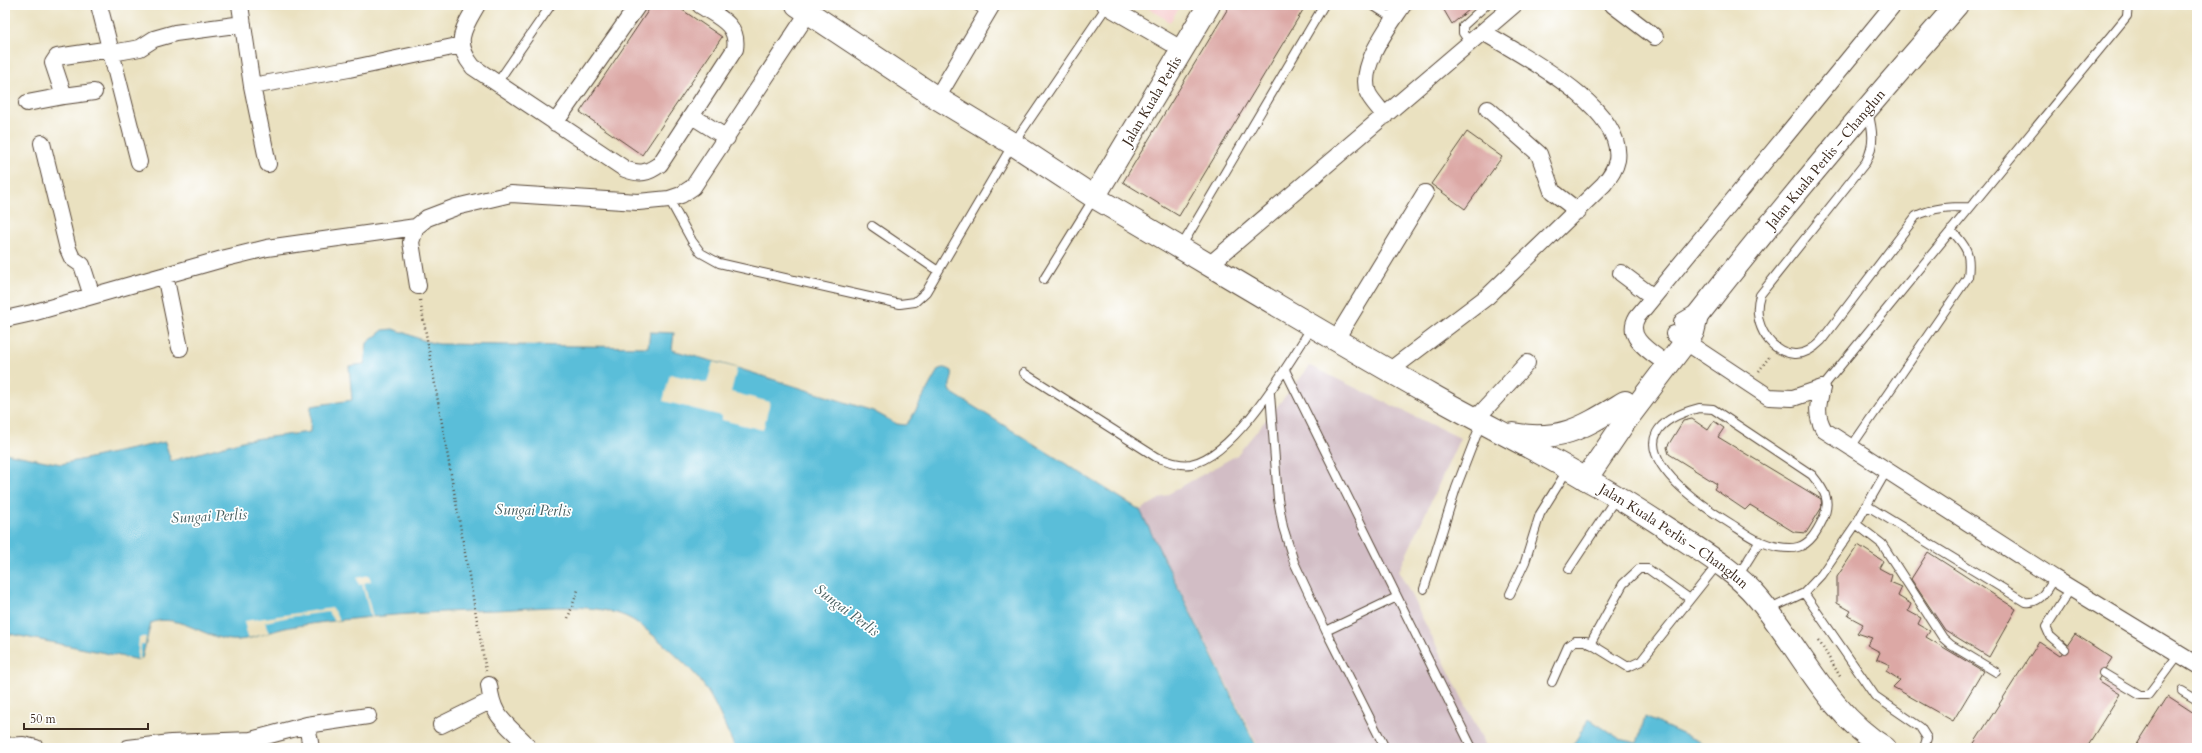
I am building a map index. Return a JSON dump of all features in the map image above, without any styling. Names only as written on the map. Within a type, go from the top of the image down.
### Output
[{"type":"main road","name":"Jalan Kuala Perlis","points":[[1094,197],[1209,5]]},
{"type":"main road","name":"Jalan Kuala Perlis – Changlun","points":[[1576,473],[1625,402],[1679,339],[1682,325],[1697,316],[1758,239],[1957,5]]},
{"type":"main road","points":[[802,9],[937,98],[1013,144],[1094,197],[1181,247],[1208,266],[1313,325],[1389,371],[1484,425],[1576,473]]},
{"type":"main road","name":"Jalan Kuala Perlis – Changlun","points":[[1576,473],[1624,423],[1662,360]]},
{"type":"main road","points":[[1484,425],[1534,438],[1563,434],[1594,421],[1625,402]]},
{"type":"main road","name":"Jalan Kuala Perlis – Changlun","points":[[1576,473],[1618,496],[1719,563],[1748,586],[1768,610],[1839,708],[1861,731],[1886,748]]},
{"type":"street","points":[[100,5],[139,162]]},
{"type":"street","points":[[240,5],[252,86],[268,164]]},
{"type":"street","points":[[477,5],[462,30],[462,45],[467,59],[474,67],[625,169],[636,173],[644,173],[660,164],[735,49],[737,40],[730,25],[700,5]]},
{"type":"street","points":[[555,123],[638,5]]},
{"type":"street","points":[[1106,5],[1183,50]]},
{"type":"street","points":[[1385,116],[1368,92],[1368,67],[1371,56],[1403,5]]},
{"type":"street","points":[[1208,266],[1514,5]]},
{"type":"street","points":[[1613,5],[1655,37]]},
{"type":"street","points":[[1662,360],[1638,341],[1632,328],[1637,317],[1890,6]]},
{"type":"street","points":[[937,98],[985,8]]},
{"type":"street","points":[[5,319],[32,313],[164,275],[267,248],[416,227],[427,218],[456,207],[511,194],[638,202],[669,199],[681,195],[693,187],[727,138],[802,9]]},
{"type":"street","points":[[64,96],[53,60],[57,57],[140,48],[154,39],[175,33],[243,24]]},
{"type":"street","points":[[1389,371],[1488,296],[1578,211],[1604,184],[1614,171],[1617,159],[1617,148],[1607,124],[1590,102],[1483,32]]},
{"type":"street","points":[[252,86],[349,69],[462,45]]},
{"type":"street","points":[[27,103],[94,92]]},
{"type":"street","points":[[1488,109],[1539,154],[1552,191],[1578,211]]},
{"type":"street","points":[[692,116],[727,138]]},
{"type":"street","points":[[42,143],[68,248],[72,258],[82,265],[92,296]]},
{"type":"street","points":[[1336,339],[1425,193]]},
{"type":"street","points":[[416,227],[411,242],[418,286]]},
{"type":"street","points":[[1621,273],[1653,297]]},
{"type":"street","points":[[164,275],[180,348]]},
{"type":"street","points":[[1679,339],[1769,397],[1778,399],[1793,398],[1822,388]]},
{"type":"street","points":[[1484,425],[1527,363]]},
{"type":"street","points":[[1822,388],[1817,407],[1820,424],[1824,430],[2054,578],[2197,665]]},
{"type":"street","points":[[440,725],[490,693],[496,714],[528,748]]},
{"type":"street","points":[[128,748],[150,747],[171,743],[251,740],[307,725],[368,716]]},
{"type":"street","points":[[307,725],[311,748]]},
{"type":"street","points":[[5,746],[23,745],[36,748]]},
{"type":"lane","points":[[496,83],[551,5]]},
{"type":"lane","points":[[669,199],[684,229],[701,253],[719,263],[900,304],[915,302],[922,298],[1013,144],[1106,5]]},
{"type":"lane","points":[[1181,247],[1324,5]]},
{"type":"lane","points":[[1372,5],[1394,19]]},
{"type":"lane","points":[[1470,43],[1463,33],[1463,26],[1486,5]]},
{"type":"lane","points":[[1822,388],[2127,16],[2128,5]]},
{"type":"lane","points":[[1867,109],[1873,130],[1873,141],[1866,162],[1760,295],[1757,305],[1757,318],[1762,331],[1775,346],[1794,354],[1805,352],[1821,341],[1916,216],[1933,209],[1944,207],[1970,207]]},
{"type":"lane","points":[[1044,279],[1094,197]]},
{"type":"lane","points":[[872,226],[938,271]]},
{"type":"lane","points":[[1851,447],[1968,277],[1970,259],[1963,243],[1951,230]]},
{"type":"lane","points":[[1024,373],[1156,457],[1178,465],[1190,464],[1204,460],[1218,451],[1270,394],[1313,325]]},
{"type":"lane","points":[[1285,370],[1472,748]]},
{"type":"lane","points":[[1270,394],[1278,499],[1283,527],[1294,562],[1326,631],[1385,748]]},
{"type":"lane","points":[[1699,408],[1713,409],[1812,475],[1824,489],[1827,501],[1826,512],[1818,530],[1806,543],[1798,547],[1780,547],[1760,542],[1703,506],[1662,467],[1655,454],[1654,441],[1660,428],[1670,419],[1681,413],[1699,408]]},
{"type":"lane","points":[[1424,589],[1456,488],[1484,425]]},
{"type":"lane","points":[[1768,610],[1804,593],[1822,575],[1856,524],[1887,470]]},
{"type":"lane","points":[[1510,594],[1525,562],[1540,514],[1576,473]]},
{"type":"lane","points":[[1569,569],[1618,496]]},
{"type":"lane","points":[[1866,505],[2025,602],[2033,603],[2040,599],[2054,578]]},
{"type":"lane","points":[[1856,524],[1882,544],[1943,638],[1950,645],[1996,672]]},
{"type":"lane","points":[[1737,578],[1760,542]]},
{"type":"lane","points":[[1552,682],[1568,646],[1575,641],[1580,640],[1590,644],[1622,665],[1628,667],[1634,665],[1641,660],[1719,563]]},
{"type":"lane","points":[[1590,644],[1623,584],[1639,569],[1648,570],[1690,599]]},
{"type":"lane","points":[[2065,649],[2050,636],[2046,627],[2071,588]]},
{"type":"lane","points":[[1804,593],[1875,696],[1925,732],[1927,738],[1924,748]]},
{"type":"lane","points":[[1326,631],[1397,597]]},
{"type":"lane","points":[[2103,673],[2144,696],[2152,691],[2179,654]]},
{"type":"lane","points":[[2182,691],[2197,700]]},
{"type":"path","points":[[418,286],[490,693]]},
{"type":"path","points":[[1750,386],[1775,346]]},
{"type":"path","points":[[568,618],[578,590]]},
{"type":"shaded area","points":[[1143,5],[1181,5],[1170,22]]},
{"type":"shaded area","points":[[1310,366],[1460,438],[1399,571],[1487,748],[1259,748],[1140,510],[1237,455]]},
{"type":"water","name":"Sungai Perlis","points":[[393,329],[427,342],[439,344],[648,347],[650,332],[674,333],[672,350],[737,368],[873,411],[897,424],[905,425],[912,417],[939,369],[949,369],[952,371],[950,390],[952,393],[1140,510],[1257,748],[735,748],[712,698],[702,683],[679,658],[648,631],[631,619],[617,613],[584,608],[547,607],[368,617],[290,627],[252,638],[239,640],[228,640],[183,624],[162,620],[151,623],[142,658],[140,660],[5,633],[5,453],[61,464],[165,442],[171,461],[246,440],[310,432],[311,406],[352,400],[349,366],[364,364],[367,343],[383,330]]},
{"type":"water","points":[[1645,717],[1713,748],[1571,748],[1589,719],[1620,739],[1637,743]]},
{"type":"pier","points":[[713,362],[737,368],[731,392],[770,402],[763,430],[722,420],[722,416],[663,401],[670,374],[707,383]]},
{"type":"pier","points":[[369,575],[371,581],[364,583],[373,618],[371,619],[362,584],[359,585],[357,578]]},
{"type":"pier","points":[[332,608],[340,620],[334,621],[328,612],[289,617],[265,622],[269,633],[248,638],[244,621]]},
{"type":"pier","points":[[139,637],[146,637],[145,644],[141,644],[140,660],[137,659]]},
{"type":"building","points":[[652,5],[675,5],[722,37],[642,155],[580,112]]},
{"type":"building","points":[[1230,5],[1306,5],[1179,216],[1123,182]]},
{"type":"building","points":[[1441,5],[1475,5],[1452,24]]},
{"type":"building","points":[[1467,132],[1502,157],[1465,209],[1431,184]]},
{"type":"building","points":[[1692,419],[1708,430],[1714,421],[1724,428],[1718,437],[1821,499],[1822,507],[1806,533],[1794,532],[1750,505],[1745,510],[1714,489],[1717,484],[1669,454],[1667,447],[1683,421]]},
{"type":"building","points":[[1858,545],[1883,561],[1879,568],[1892,575],[1890,582],[1902,587],[1898,596],[1911,604],[1908,611],[1921,618],[1918,624],[1930,631],[1926,637],[1983,671],[1953,721],[1893,687],[1900,680],[1886,671],[1890,665],[1877,659],[1880,652],[1867,645],[1872,638],[1857,633],[1863,624],[1848,616],[1851,611],[1837,603],[1837,577]]},
{"type":"building","points":[[1928,552],[2016,609],[1989,657],[1945,630],[1911,579]]},
{"type":"building","points":[[2075,634],[2112,658],[2098,680],[2120,694],[2086,748],[1971,748],[2039,642],[2060,656]]},
{"type":"building","points":[[2168,696],[2197,715],[2197,748],[2139,748],[2136,746]]}]
